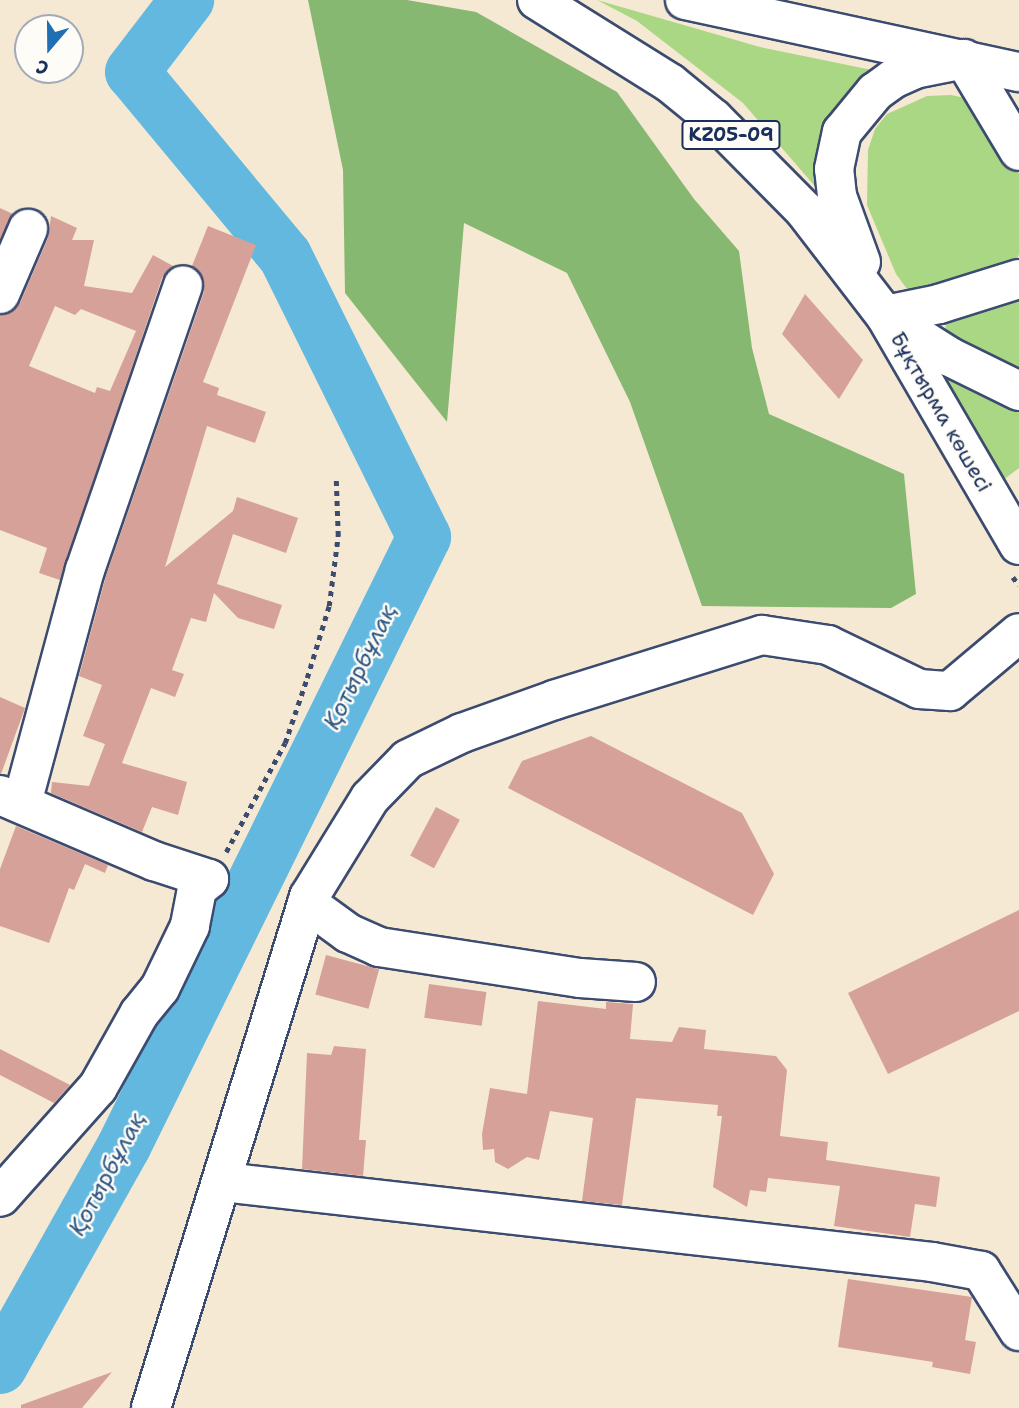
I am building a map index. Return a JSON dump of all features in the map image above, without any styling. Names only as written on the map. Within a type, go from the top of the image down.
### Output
[{"type":"street","name":"KZ05-09","points":[[537,0],[630,55],[714,119],[804,210],[885,315],[950,357],[1019,391]]},
{"type":"street","points":[[685,0],[1019,72]]},
{"type":"street","points":[[964,59],[915,69],[875,92],[842,132],[835,151],[836,197],[844,225],[885,315],[939,304],[1019,279]]},
{"type":"street","points":[[964,59],[1019,151]]},
{"type":"street","points":[[0,294],[28,229]]},
{"type":"street","points":[[183,285],[85,570],[11,799],[154,861],[209,879]]},
{"type":"street","name":"Бұқтырма көшесі","points":[[885,315],[1019,545]]},
{"type":"street","points":[[151,1408],[307,903],[370,798],[408,759],[462,733],[762,635],[828,645],[919,689],[950,691],[1019,633]]},
{"type":"street","points":[[0,1197],[98,1087],[139,1014],[160,988],[190,926],[197,889],[209,879]]},
{"type":"street","points":[[307,903],[348,933],[379,947],[580,978],[636,982]]},
{"type":"street","points":[[223,1182],[945,1264],[981,1271],[1019,1331]]},
{"type":"path","points":[[209,879],[285,743],[307,678],[328,606],[338,536],[336,481]]},
{"type":"green space","points":[[308,0],[407,0],[476,12],[617,92],[694,199],[739,251],[752,348],[769,414],[904,474],[916,594],[891,608],[702,606],[630,402],[567,273],[464,223],[447,422],[345,293],[343,170]]},
{"type":"green space","points":[[597,0],[760,47],[872,70],[854,86],[831,119],[826,199],[743,103],[637,21]]},
{"type":"green space","points":[[951,95],[965,98],[985,117],[1019,174],[1019,254],[1016,263],[910,293],[896,274],[867,205],[868,150],[875,129],[887,114],[927,96]]},
{"type":"green space","points":[[1019,294],[1019,374],[952,339],[945,330],[947,321]]},
{"type":"green space","points":[[920,347],[1019,406],[1019,468],[1003,480]]},
{"type":"building","points":[[0,208],[13,214],[0,239]]},
{"type":"building","points":[[51,216],[77,228],[72,240],[94,240],[84,286],[132,293],[153,255],[173,266],[162,278],[60,580],[39,573],[47,548],[0,530],[0,315],[12,312],[20,303],[48,238]],"holes":[[[55,306],[75,315],[81,309],[136,331],[110,391],[97,387],[95,393],[29,366]]]},
{"type":"building","points":[[208,226],[256,245],[203,382],[219,388],[217,395],[266,412],[255,443],[207,426],[165,567],[233,511],[237,497],[298,518],[286,553],[233,534],[217,584],[282,605],[274,629],[238,618],[214,593],[206,622],[191,618],[172,670],[184,674],[175,697],[151,688],[122,763],[187,782],[178,815],[152,807],[142,832],[51,793],[52,782],[89,786],[105,744],[83,736],[102,685],[79,676],[106,576],[204,292],[204,280],[192,266]]},
{"type":"building","points":[[805,294],[863,360],[839,399],[782,334]]},
{"type":"building","points":[[0,697],[25,708],[1,774],[0,774]]},
{"type":"building","points":[[591,736],[742,813],[774,874],[753,915],[508,788],[522,761]]},
{"type":"building","points":[[436,807],[460,820],[434,868],[410,856]]},
{"type":"building","points":[[16,826],[108,865],[105,873],[85,864],[74,890],[69,888],[49,943],[0,926],[0,869]]},
{"type":"building","points":[[1019,910],[1019,1011],[888,1074],[848,993]]},
{"type":"building","points":[[326,955],[379,969],[369,1009],[315,995]]},
{"type":"building","points":[[429,984],[486,992],[482,1026],[424,1018]]},
{"type":"building","points":[[538,1001],[606,1009],[606,1002],[633,1004],[630,1039],[672,1042],[679,1027],[706,1030],[704,1049],[776,1056],[787,1070],[780,1136],[828,1142],[826,1160],[940,1177],[936,1207],[915,1204],[910,1237],[834,1226],[840,1186],[768,1178],[766,1192],[750,1190],[747,1207],[713,1187],[722,1116],[717,1116],[718,1105],[636,1098],[622,1205],[582,1201],[593,1118],[550,1111],[539,1160],[527,1157],[508,1169],[495,1162],[494,1149],[483,1150],[482,1134],[490,1088],[527,1094]]},
{"type":"building","points":[[334,1046],[366,1049],[359,1140],[366,1140],[363,1176],[302,1169],[307,1053],[331,1055]]},
{"type":"building","points":[[0,1049],[70,1085],[54,1103],[0,1075]]},
{"type":"building","points":[[848,1279],[972,1297],[965,1340],[976,1342],[970,1374],[932,1367],[933,1362],[838,1347]]},
{"type":"building","points":[[112,1372],[82,1408],[21,1408],[21,1405]]},
{"type":"waterway","name":"Қотырбұлақ","points":[[0,1367],[124,1146],[424,537],[285,256],[132,72],[187,0]]}]
